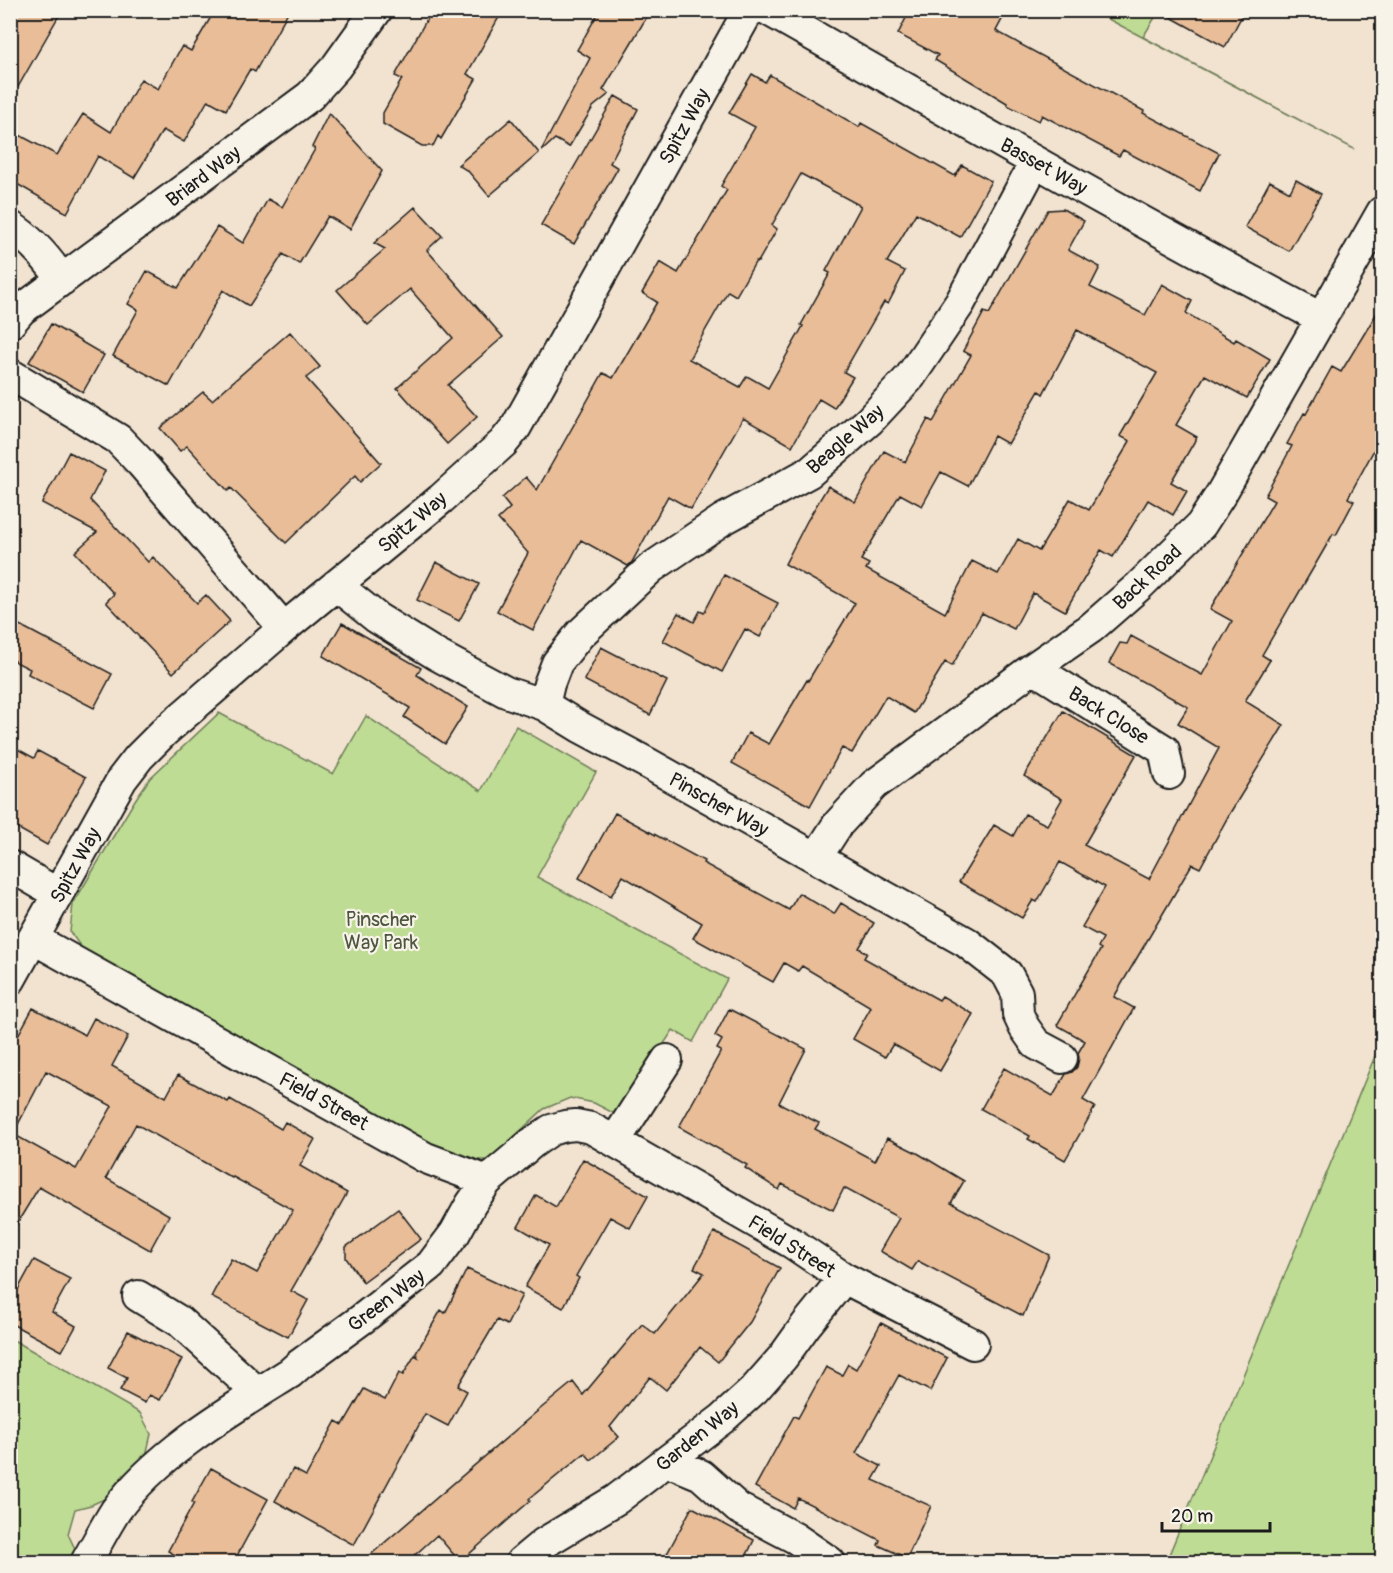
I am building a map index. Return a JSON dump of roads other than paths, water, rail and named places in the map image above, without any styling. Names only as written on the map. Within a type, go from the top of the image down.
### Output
[{"type":"street","name":"Briard Way","points":[[10,323],[21,310],[310,96],[336,67],[377,10]]},
{"type":"street","name":"Spitz Way","points":[[10,980],[122,779],[139,757],[164,732],[284,628],[441,499],[503,443],[516,427],[749,10]]},
{"type":"street","name":"Basset Way","points":[[768,10],[1035,162],[1321,318]]},
{"type":"street","name":"Beagle Way","points":[[544,705],[557,663],[580,634],[651,568],[722,520],[810,472],[869,422],[910,377],[960,303],[1035,162]]},
{"type":"street","name":"Back Road","points":[[816,858],[838,824],[874,785],[1091,628],[1139,586],[1201,525],[1383,213]]},
{"type":"street","points":[[10,226],[24,235],[51,263],[63,280]]},
{"type":"street","points":[[10,374],[118,439],[284,628]]},
{"type":"street","name":"Pinscher Way","points":[[336,585],[376,618],[437,655],[506,692],[544,705],[966,942],[1007,974],[1017,993],[1018,1014],[1024,1027],[1036,1044],[1062,1058]]},
{"type":"street","name":"Back Close","points":[[1033,668],[1164,750],[1168,774]]},
{"type":"street","points":[[10,866],[58,894]]},
{"type":"street","name":"Field Street","points":[[34,939],[426,1158],[487,1181],[551,1130],[576,1125],[591,1128],[792,1243],[844,1278],[973,1344]]},
{"type":"street","points":[[615,1141],[667,1060]]},
{"type":"street","name":"Green Way","points":[[86,1563],[116,1510],[158,1465],[195,1435],[290,1373],[432,1265],[487,1181]]},
{"type":"street","name":"Garden Way","points":[[521,1563],[544,1543],[617,1499],[722,1419],[783,1357],[844,1278]]},
{"type":"street","points":[[138,1296],[179,1321],[258,1394]]},
{"type":"street","points":[[667,1461],[701,1475],[738,1508],[795,1538],[830,1563]]},
{"type":"park label","name":"Pinscher Way Park","points":[[381,930]]}]
